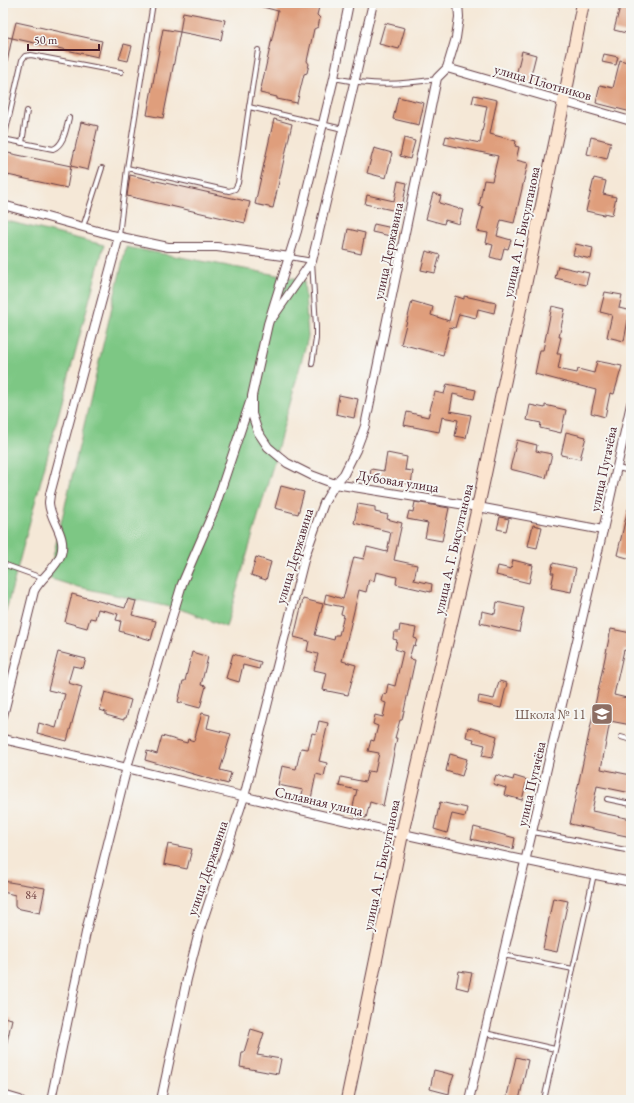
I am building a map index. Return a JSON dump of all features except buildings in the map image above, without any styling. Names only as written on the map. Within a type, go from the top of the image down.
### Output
[{"type":"street","points":[[51,1100],[88,923],[126,767],[182,584],[214,510],[252,396],[268,324],[297,231],[334,78],[349,3]]},
{"type":"street","points":[[268,324],[312,261],[373,3]]},
{"type":"street","points":[[437,78],[447,68],[456,38],[459,17],[458,3]]},
{"type":"street","name":"улица А. Г. Бисултанова","points":[[346,1100],[402,834],[478,507],[564,101],[583,3]]},
{"type":"street","name":"улица Плотников","points":[[447,68],[631,121]]},
{"type":"street","name":"улица Державина","points":[[161,1100],[187,979],[199,932],[244,797],[305,556],[324,503],[335,484],[344,474],[356,450],[365,426],[437,78]]},
{"type":"street","points":[[3,205],[119,236],[168,246],[217,247],[290,257]]},
{"type":"street","points":[[3,716],[34,591],[42,578],[57,562],[63,545],[51,512],[49,503],[50,494],[119,236]]},
{"type":"street","name":"Дубовая улица","points":[[252,396],[252,414],[258,432],[268,447],[287,463],[311,475],[335,484],[478,507],[603,530]]},
{"type":"street","name":"улица Пугачёва","points":[[469,1100],[533,832],[631,404]]},
{"type":"street","name":"Сплавная улица","points":[[3,739],[126,767],[244,797],[402,834],[631,882]]},
{"type":"street","points":[[3,1095],[20,1100]]},
{"type":"lane","points":[[119,236],[127,168],[153,3]]},
{"type":"lane","points":[[127,168],[229,191],[235,189],[238,183],[258,50]]},
{"type":"lane","points":[[69,118],[61,143],[54,149],[3,139],[22,60],[25,56],[31,55],[121,72]]},
{"type":"lane","points":[[334,78],[354,82],[392,85],[437,78]]},
{"type":"lane","points":[[249,107],[343,129]]},
{"type":"lane","points":[[22,143],[27,111]]},
{"type":"lane","points":[[83,227],[102,168]]},
{"type":"lane","points":[[290,257],[312,261],[316,327],[316,340],[312,364]]},
{"type":"lane","points":[[617,468],[631,471]]},
{"type":"lane","points":[[3,564],[42,578]]},
{"type":"lane","points":[[621,737],[631,740]]},
{"type":"lane","points":[[607,799],[631,804]]},
{"type":"lane","points":[[533,832],[631,851]]},
{"type":"lane","points":[[544,1100],[594,874]]},
{"type":"lane","points":[[503,955],[573,969]]},
{"type":"lane","points":[[485,1033],[555,1049]]},
{"type":"green space","points":[[3,220],[104,245],[3,622]]},
{"type":"green space","points":[[126,247],[304,280],[308,337],[226,627],[183,610],[74,586],[48,578]]},
{"type":"place","name":"Школа № 11","points":[[602,714]]}]
